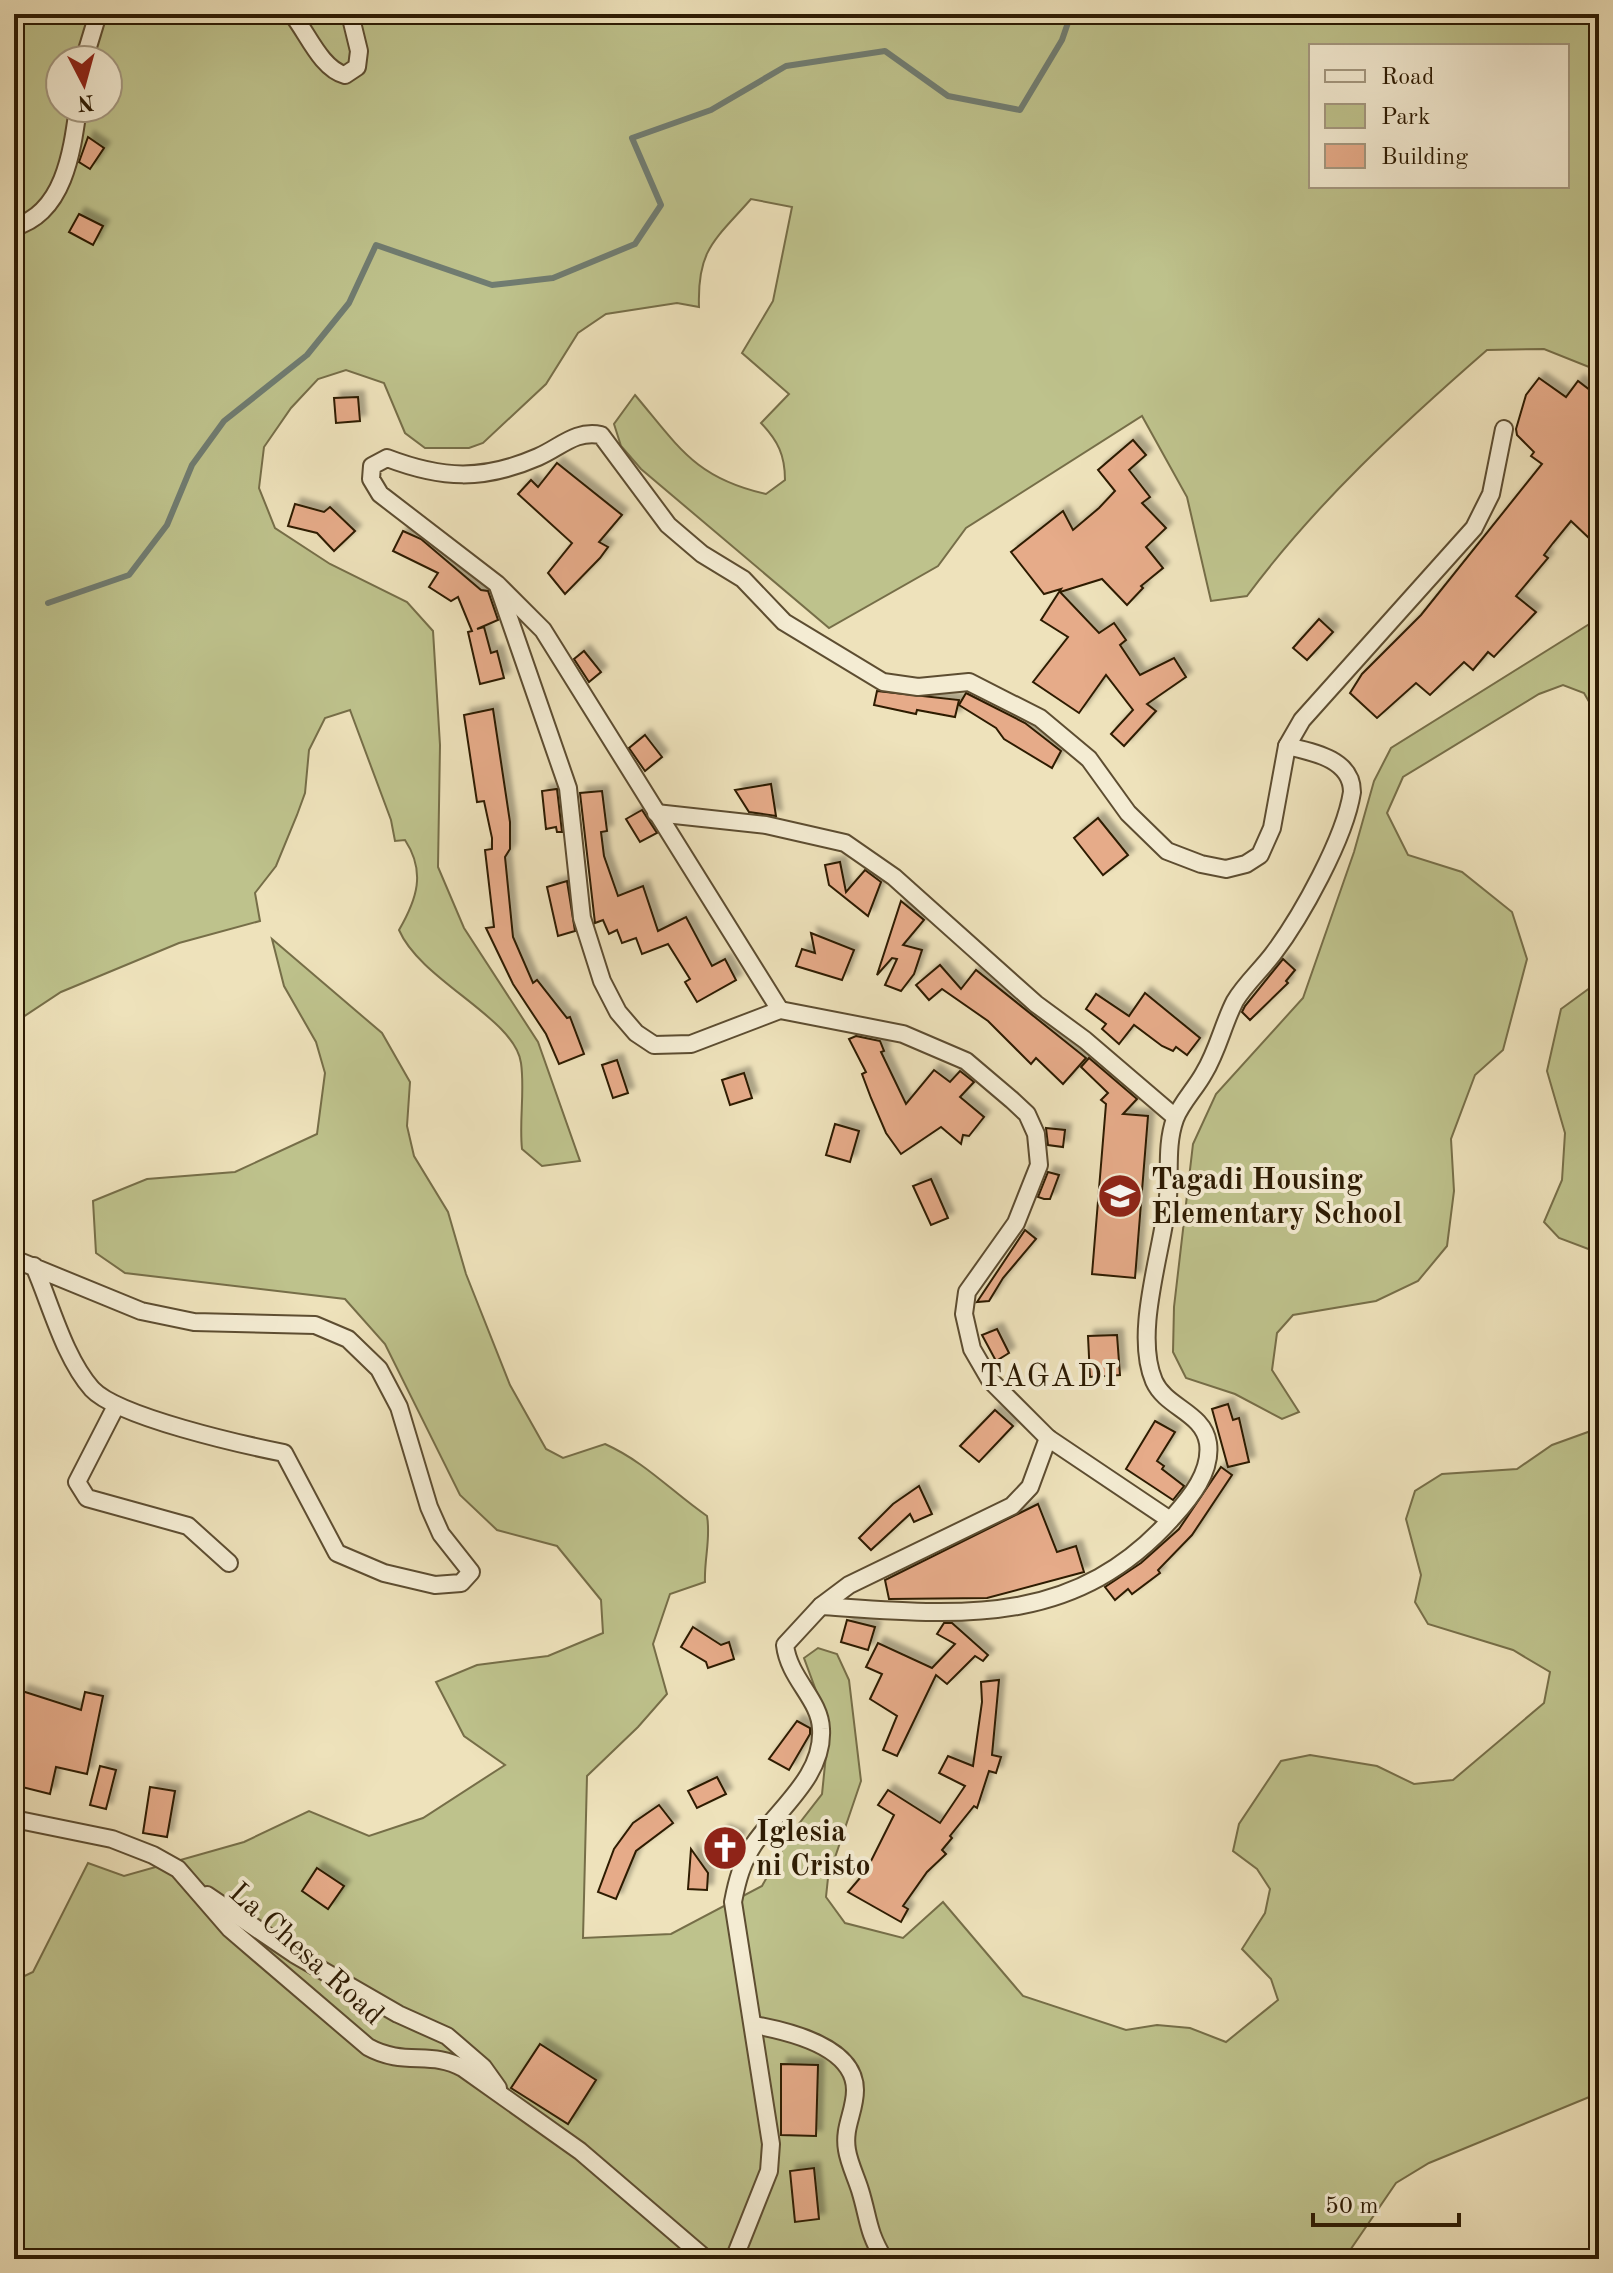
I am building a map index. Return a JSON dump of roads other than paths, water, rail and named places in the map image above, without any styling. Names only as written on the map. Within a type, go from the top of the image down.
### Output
[{"type":"street","points":[[89,44],[98,14]]},
{"type":"street","points":[[292,14],[323,59],[337,73],[345,75],[357,67],[359,51],[350,14]]},
{"type":"street","points":[[14,227],[41,211],[54,198],[73,143],[76,124]]},
{"type":"street","points":[[780,1010],[543,630],[497,584],[380,494],[371,479],[372,466],[387,458],[422,471],[470,477],[538,457],[586,432],[601,435],[668,525],[702,554],[743,579],[784,622],[883,682],[918,687],[969,682],[1040,718],[1089,759],[1148,837],[1167,851],[1201,864],[1226,869],[1246,864],[1260,855],[1272,828],[1287,746],[1314,706],[1474,528],[1491,494],[1504,429]]},
{"type":"street","points":[[497,584],[523,667],[561,764],[575,841],[582,918],[602,981],[618,1012],[636,1033],[654,1045],[691,1044],[780,1010],[927,1041],[966,1061],[1027,1114],[1040,1150],[1039,1165],[1016,1223],[967,1292],[964,1314],[972,1349],[990,1380],[1048,1438],[1170,1520]]},
{"type":"street","points":[[821,1606],[972,1614],[1056,1598],[1098,1579],[1132,1557],[1192,1495],[1208,1459],[1202,1426],[1156,1385],[1149,1366],[1147,1333],[1175,1117],[1218,1048],[1235,1001],[1272,956],[1304,906],[1350,804],[1352,786],[1343,767],[1287,746]]},
{"type":"street","points":[[656,813],[766,825],[845,843],[894,877],[1036,1004],[1085,1040],[1175,1117]]},
{"type":"street","points":[[14,1259],[34,1266],[141,1311],[194,1322],[315,1325],[348,1339],[379,1369],[392,1394],[435,1521],[471,1572],[461,1583],[435,1585],[384,1573],[337,1553],[284,1453],[225,1441],[116,1406],[93,1389],[75,1361],[34,1266]]},
{"type":"street","points":[[116,1406],[77,1482],[87,1498],[188,1526],[229,1563]]},
{"type":"street","points":[[734,2259],[769,2171],[771,2144],[733,1902],[738,1874],[754,1845],[808,1776],[819,1754],[822,1734],[821,1717],[787,1664],[785,1645],[821,1606],[849,1585],[1012,1506],[1030,1487],[1048,1438]]},
{"type":"street","name":"La Chesa Road","points":[[14,1819],[112,1839],[153,1855],[178,1869],[230,1929],[368,2047],[387,2058],[450,2060],[580,2151],[706,2259]]},
{"type":"street","points":[[196,1889],[234,1910],[294,1954],[398,2014],[447,2036],[483,2067],[511,2105]]},
{"type":"street","points":[[754,2025],[820,2045],[849,2071],[855,2087],[853,2105],[846,2122],[847,2151],[862,2195],[869,2233],[884,2259]]},
{"type":"waterway","points":[[48,603],[129,575],[167,525],[192,465],[224,421],[307,355],[349,303],[376,245],[492,285],[553,278],[635,244],[661,205],[632,138],[711,110],[786,66],[885,51],[948,96],[1020,110],[1062,40],[1071,14]]},
{"type":"place","name":"Tagadi Housing Elementary School","points":[[1120,1196]]},
{"type":"place","name":"Iglesia ni Cristo","points":[[725,1848]]},
{"type":"district","name":"TAGADI","points":[[1049,1375]]}]
